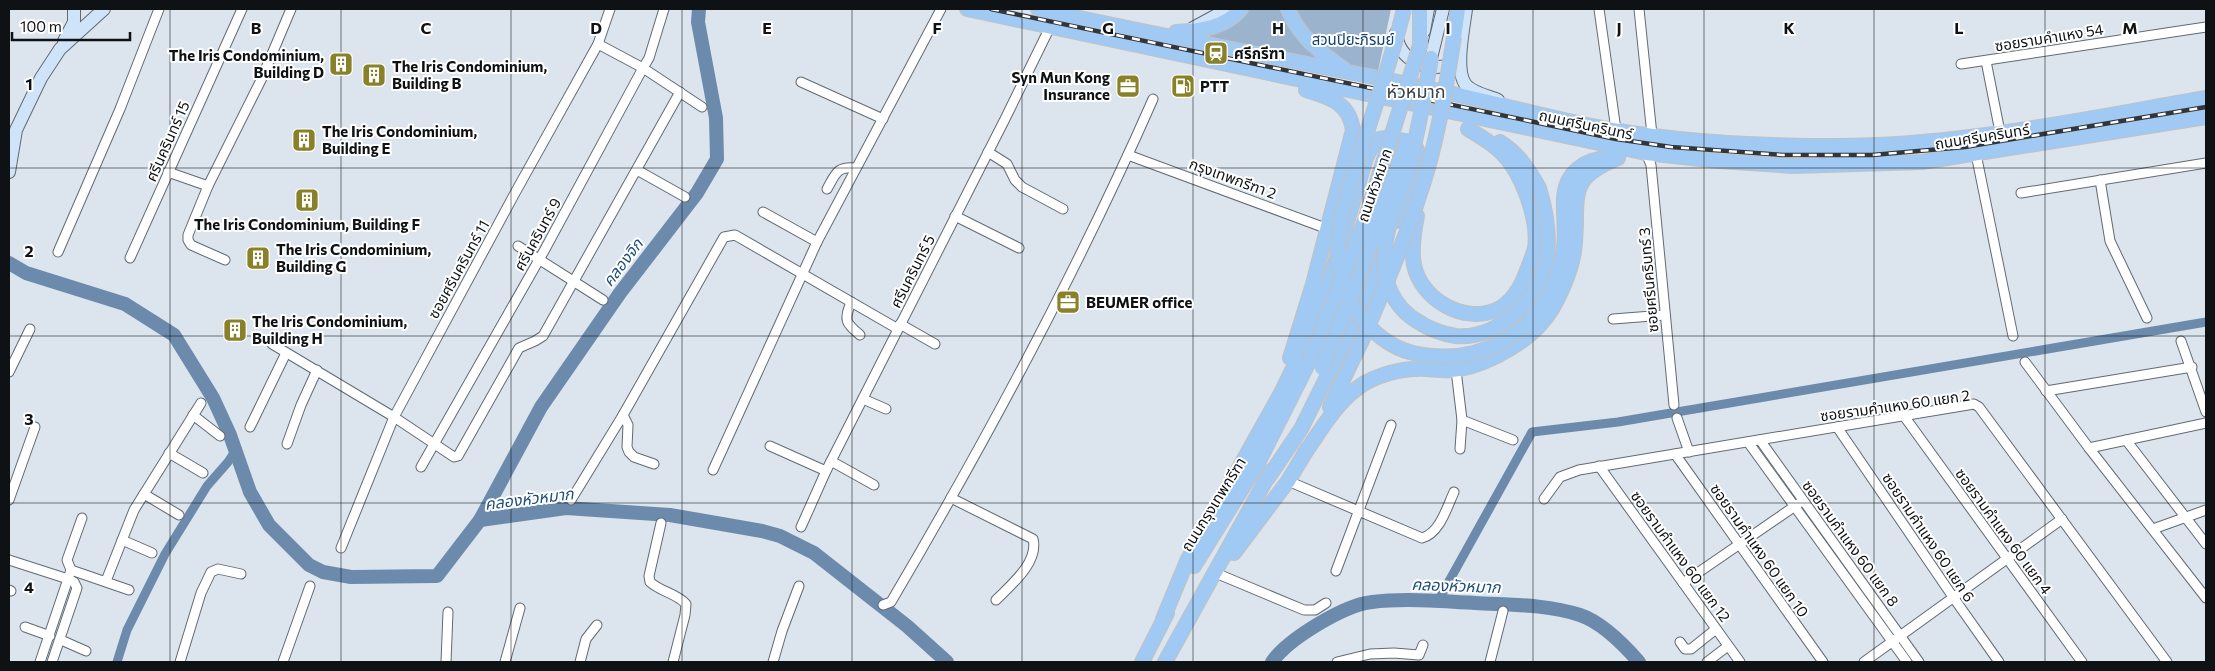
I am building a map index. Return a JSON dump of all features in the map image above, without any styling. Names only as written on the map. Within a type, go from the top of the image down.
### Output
[{"type":"main road","points":[[9,172],[16,130],[40,78],[60,49],[74,22],[74,9]]},
{"type":"main road","points":[[60,49],[104,9]]},
{"type":"main road","name":"ถนนศรีนครินทร์","points":[[967,9],[1646,153],[1719,161],[1794,166],[1922,162],[2206,117]]},
{"type":"main road","name":"ถนนศรีนครินทร์","points":[[1038,9],[1349,72],[1616,130],[1753,144],[1875,145],[1921,142],[2000,132],[2206,98]]},
{"type":"main road","points":[[1186,32],[1228,9]]},
{"type":"main road","points":[[1154,33],[1197,31],[1224,23],[1241,9]]},
{"type":"main road","points":[[1398,9],[1394,22],[1396,43],[1416,63],[1430,68],[1452,65],[1461,50]]},
{"type":"main road","points":[[1404,9],[1343,210],[1338,247],[1340,275],[1350,300],[1367,324],[1387,342],[1409,352],[1435,357],[1461,357],[1486,350],[1510,339],[1526,325],[1553,284],[1563,252],[1565,230],[1564,197],[1572,176],[1580,166],[1589,160],[1618,158],[1646,153]]},
{"type":"main road","points":[[1420,9],[1420,45]]},
{"type":"main road","name":"ถนนหัวหมาก","points":[[1315,365],[1364,223],[1420,45],[1428,9]]},
{"type":"main road","name":"ถนนหัวหมาก","points":[[1315,365],[1341,323],[1378,226],[1414,120],[1432,58],[1443,9]]},
{"type":"main road","points":[[1458,9],[1446,89],[1416,218],[1412,250],[1414,266],[1422,285],[1436,299],[1454,311],[1475,314],[1497,310],[1514,297],[1523,282],[1535,246],[1534,224],[1529,202],[1520,180],[1503,154],[1468,128]]},
{"type":"main road","points":[[1466,9],[1461,50],[1461,70],[1467,85],[1472,90],[1521,110]]},
{"type":"main road","points":[[1290,15],[1311,44],[1349,72]]},
{"type":"main road","points":[[1427,108],[1502,143],[1514,152],[1526,165],[1539,188],[1545,207],[1549,231],[1547,257],[1539,282],[1506,321],[1482,333],[1457,336],[1430,329],[1406,315],[1396,301],[1388,280],[1384,259],[1386,243],[1417,133],[1432,58]]},
{"type":"main road","points":[[1265,73],[1336,102],[1346,109],[1352,118],[1353,130],[1328,229],[1292,353],[1265,419]]},
{"type":"main road","points":[[1163,619],[1187,561],[1292,373],[1332,274],[1366,158],[1375,140],[1394,138],[1415,145],[1419,155],[1419,164],[1372,284],[1301,429],[1268,478],[1167,662]]},
{"type":"main road","points":[[1921,142],[1922,162]]},
{"type":"main road","points":[[1304,454],[1345,398],[1365,383],[1386,375],[1415,368],[1456,370],[1506,353],[1540,325],[1556,301],[1572,260],[1575,244],[1575,204],[1577,191],[1592,172],[1601,165],[1618,158]]},
{"type":"main road","points":[[1206,589],[1288,481],[1337,394],[1391,274],[1428,168]]},
{"type":"main road","points":[[1268,478],[1315,365]]},
{"type":"main road","name":"ถนนกรุงเทพกรีฑา","points":[[1142,662],[1163,619],[1315,365]]},
{"type":"street","points":[[58,252],[120,109],[159,9]]},
{"type":"street","name":"ศรีนครินทร์ 15","points":[[130,258],[242,9]]},
{"type":"street","points":[[225,260],[191,245],[188,235],[208,186],[261,80],[291,9]]},
{"type":"street","name":"ซอยศรีนครินทร์ 11","points":[[341,548],[394,417],[515,192],[598,44],[610,9]]},
{"type":"street","name":"ศรีนครินทร์ 9","points":[[420,467],[432,443],[539,260],[649,58],[664,9]]},
{"type":"street","points":[[713,470],[817,242],[941,9]]},
{"type":"street","points":[[1599,9],[1616,130]]},
{"type":"street","points":[[1639,9],[1652,135]]},
{"type":"street","name":"ศรีนครินทร์ 5","points":[[801,527],[826,471],[1050,27]]},
{"type":"street","name":"ซอยรามคำแหง 54","points":[[1961,64],[2206,27]]},
{"type":"street","points":[[598,44],[643,68],[702,107]]},
{"type":"street","name":"ซอยรามคำแหง 54","points":[[1986,61],[2000,132]]},
{"type":"street","points":[[801,82],[883,118]]},
{"type":"street","points":[[272,344],[394,417],[454,457],[460,454],[518,348],[543,336],[680,92]]},
{"type":"street","points":[[883,605],[891,602],[1005,401],[1128,155],[1153,99]]},
{"type":"street","points":[[988,152],[1007,164],[1015,180],[1022,187],[1062,209]]},
{"type":"street","name":"ซอยศรีนครินทร์ 3","points":[[1646,153],[1651,165],[1674,405]]},
{"type":"street","points":[[1976,154],[2012,336]]},
{"type":"street","name":"กรุงเทพกรีฑา 2","points":[[1128,155],[1328,229]]},
{"type":"street","points":[[2021,193],[2206,163]]},
{"type":"street","points":[[826,189],[841,168],[856,168]]},
{"type":"street","points":[[636,170],[685,198]]},
{"type":"street","points":[[168,172],[208,186]]},
{"type":"street","points":[[2100,180],[2110,241],[2147,318]]},
{"type":"street","points":[[763,212],[817,242]]},
{"type":"street","points":[[955,216],[1019,248]]},
{"type":"street","points":[[570,500],[623,414],[724,237],[735,235],[851,302],[935,344]]},
{"type":"street","points":[[518,246],[603,300]]},
{"type":"street","points":[[851,302],[846,316],[847,322],[860,335]]},
{"type":"street","points":[[1613,319],[1665,315]]},
{"type":"street","points":[[9,372],[30,329]]},
{"type":"street","points":[[2181,341],[2192,367],[2206,412]]},
{"type":"street","points":[[250,427],[286,353]]},
{"type":"street","points":[[2025,362],[2089,448],[2206,598]]},
{"type":"street","points":[[2046,391],[2192,367]]},
{"type":"street","points":[[287,444],[301,405],[317,370]]},
{"type":"street","points":[[1456,370],[1462,420],[1460,449]]},
{"type":"street","points":[[863,399],[886,409]]},
{"type":"street","points":[[106,581],[134,510],[201,403]]},
{"type":"street","name":"ซอยรามคำแหง 60 แยก 2","points":[[1544,499],[1560,476],[1599,466],[1974,404],[1979,407],[2167,662]]},
{"type":"street","points":[[623,414],[628,425],[627,447],[629,452],[634,457],[654,464]]},
{"type":"street","points":[[193,416],[220,436]]},
{"type":"street","name":"ซอยรามคำแหง 60 แยก 4","points":[[1904,416],[2082,662]]},
{"type":"street","points":[[1677,418],[1690,452]]},
{"type":"street","points":[[1462,420],[1513,440]]},
{"type":"street","points":[[2089,448],[2206,423]]},
{"type":"street","points":[[1336,571],[1391,425]]},
{"type":"street","points":[[9,500],[35,427]]},
{"type":"street","name":"ซอยรามคำแหง 60 แยก 6","points":[[1837,427],[1999,662]]},
{"type":"street","name":"ซอยรามคำแหง 60 แยก 8","points":[[1760,440],[1851,567],[1897,639],[1907,662]]},
{"type":"street","points":[[2126,440],[2206,544]]},
{"type":"street","name":"ซอยรามคำแหง 60 แยก 8","points":[[1748,442],[1843,573],[1897,639],[1919,662]]},
{"type":"street","points":[[770,446],[826,471]]},
{"type":"street","points":[[169,453],[203,474]]},
{"type":"street","name":"ซอยรามคำแหง 60 แยก 10","points":[[1675,454],[1823,662]]},
{"type":"street","points":[[831,461],[874,485]]},
{"type":"street","name":"ซอยรามคำแหง 60 แยก 12","points":[[1599,466],[1740,662]]},
{"type":"street","points":[[1288,481],[1422,538],[1425,538],[1432,532],[1441,520],[1454,492]]},
{"type":"street","points":[[144,494],[179,515]]},
{"type":"street","points":[[951,498],[1033,538],[1034,551],[1022,573],[996,600]]},
{"type":"street","points":[[1683,583],[1803,500]]},
{"type":"street","points":[[2153,529],[2206,510]]},
{"type":"street","points":[[52,662],[77,588],[69,574],[67,560],[82,518]]},
{"type":"street","points":[[1864,662],[2062,519]]},
{"type":"street","points":[[661,523],[649,576],[650,582],[656,587],[680,598],[686,604],[673,662]]},
{"type":"street","points":[[122,540],[152,552]]},
{"type":"street","points":[[9,560],[106,581],[129,590]]},
{"type":"street","points":[[1843,573],[1851,567]]},
{"type":"street","points":[[180,662],[201,593],[210,572],[218,569],[241,574]]},
{"type":"street","points":[[40,662],[69,574]]},
{"type":"street","points":[[1218,574],[1304,610],[1315,610],[1326,603]]},
{"type":"street","points":[[282,662],[310,586]]},
{"type":"street","points":[[773,662],[782,631],[799,586]]},
{"type":"street","points":[[505,662],[520,608]]},
{"type":"street","points":[[1490,662],[1503,611]]},
{"type":"street","points":[[446,662],[448,612]]},
{"type":"street","points":[[580,662],[586,639],[597,625]]},
{"type":"street","points":[[25,627],[50,636]]},
{"type":"street","points":[[1680,642],[1685,648],[1691,649],[1716,630]]},
{"type":"street","points":[[61,640],[86,651]]},
{"type":"street","points":[[1337,662],[1370,654],[1394,653],[1419,656],[1424,645]]},
{"type":"street","points":[[1707,662],[1728,646]]},
{"type":"green space","name":"สวนปิยะภิรมย์","points":[[1230,9],[1391,9],[1377,76],[1203,35]]},
{"type":"waterway","name":"คลองหัวหมาก","points":[[9,263],[26,273],[125,304],[174,335],[213,398],[230,435],[250,492],[269,525],[309,565],[323,572],[351,577],[437,576],[480,520],[541,407],[620,293],[697,193],[717,159],[716,118],[698,22],[699,9]]},
{"type":"waterway","points":[[1438,601],[1532,432],[1618,422],[2206,322]]},
{"type":"waterway","points":[[117,662],[127,630],[165,554],[207,486],[236,450]]},
{"type":"waterway","name":"คลองหัวหมาก","points":[[480,520],[566,508],[670,515],[762,531],[780,536],[814,553],[907,626],[947,662]]},
{"type":"waterway","name":"คลองหัวหมาก","points":[[1272,662],[1290,643],[1318,624],[1347,609],[1372,602],[1410,600],[1528,606],[1567,611],[1588,618],[1596,623],[1620,642],[1639,662]]},
{"type":"railway","points":[[991,9],[1616,139],[1671,147],[1783,155],[1872,155],[1965,147],[2206,107]]},
{"type":"place","name":"ศรีกรีฑา","points":[[1216,53]]},
{"type":"place","name":"The Iris Condominium, Building D","points":[[341,64]]},
{"type":"place","name":"The Iris Condominium, Building B","points":[[374,75]]},
{"type":"place","name":"Syn Mun Kong Insurance","points":[[1128,86]]},
{"type":"place","name":"PTT","points":[[1183,86]]},
{"type":"place","name":"The Iris Condominium, Building E","points":[[304,140]]},
{"type":"place","name":"The Iris Condominium, Building F","points":[[307,200]]},
{"type":"place","name":"The Iris Condominium, Building G","points":[[258,258]]},
{"type":"place","name":"BEUMER office","points":[[1068,302]]},
{"type":"place","name":"The Iris Condominium, Building H","points":[[235,330]]},
{"type":"district","name":"หัวหมาก","points":[[1416,91]]},
{"type":"water label","name":"คลองจิก","points":[[622,262]]}]
